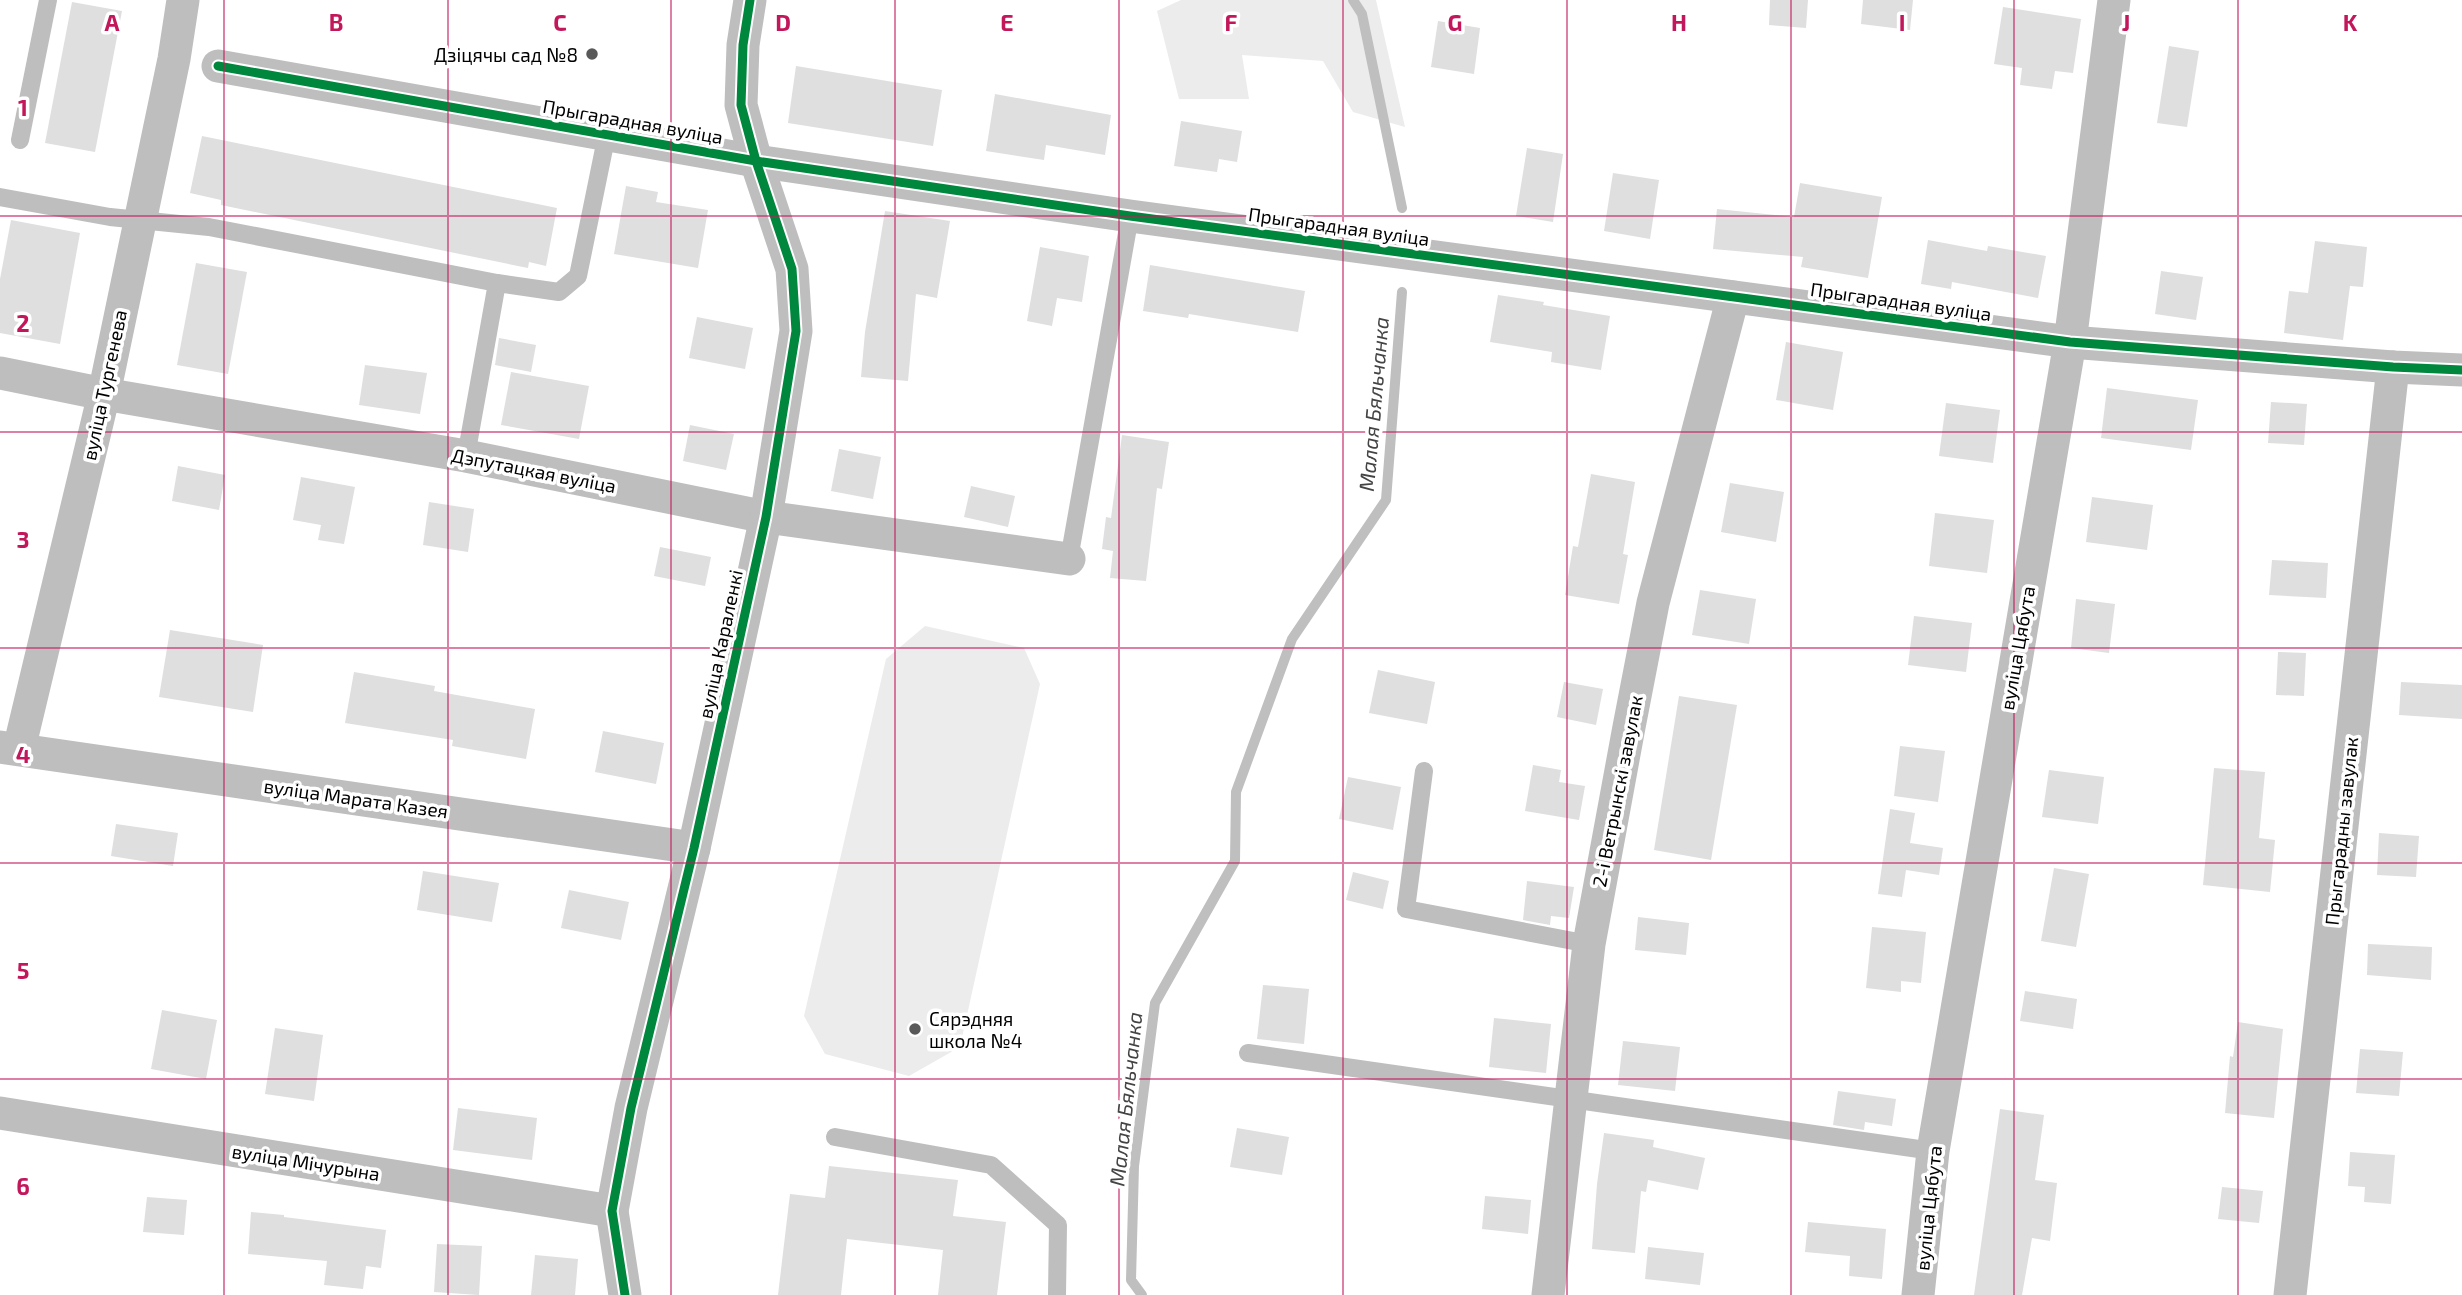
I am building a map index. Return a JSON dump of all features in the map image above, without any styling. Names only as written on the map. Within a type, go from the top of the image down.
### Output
[{"type":"street","name":"вуліца Тургенева","points":[[10,748],[104,394],[174,59],[183,0]]},
{"type":"street","name":"вуліца Караленкі","points":[[625,1295],[612,1211],[631,1108],[694,848],[766,517],[796,331],[792,270],[756,161],[741,105],[743,44],[750,0]]},
{"type":"street","name":"вуліца Цябута","points":[[1918,1295],[1933,1152],[2070,342],[2113,0]]},
{"type":"street","name":"Прыгарадная вуліца","points":[[218,66],[756,161],[1130,216],[2070,342],[2462,370]]},
{"type":"street","name":"2-і Ветрынскі завулак","points":[[1548,1295],[1589,944],[1653,603],[1733,296]]},
{"type":"street","name":"Прыгарадны завулак","points":[[2290,1295],[2393,367]]},
{"type":"street","name":"Дэпутацкая вуліца","points":[[0,373],[104,394],[466,456],[766,517],[1069,559]]},
{"type":"street","name":"вуліца Марата Казея","points":[[10,748],[694,848]]},
{"type":"street","name":"вуліца Мічурына","points":[[0,1113],[612,1211]]},
{"type":"lane","points":[[20,140],[48,0]]},
{"type":"lane","points":[[0,197],[110,217],[209,227],[497,283],[559,292],[579,276],[607,134]]},
{"type":"lane","points":[[1069,559],[1130,216]]},
{"type":"lane","points":[[466,456],[497,283]]},
{"type":"lane","points":[[1424,771],[1406,909],[1589,944]]},
{"type":"lane","points":[[1248,1053],[1933,1152]]},
{"type":"lane","points":[[835,1137],[991,1165],[1058,1225],[1058,1295]]},
{"type":"shaded area","points":[[1181,0],[1376,0],[1405,127],[1353,112],[1323,61],[1242,55],[1249,99],[1179,99],[1157,11]]},
{"type":"shaded area","points":[[925,626],[1024,648],[1040,684],[960,1047],[909,1076],[825,1054],[804,1016],[886,659]]},
{"type":"building","points":[[1770,0],[1808,0],[1806,28],[1769,25]]},
{"type":"building","points":[[1863,0],[1913,0],[1910,30],[1861,24]]},
{"type":"building","points":[[72,2],[122,11],[95,152],[45,143]]},
{"type":"building","points":[[2003,7],[2081,19],[2073,73],[2055,71],[2052,89],[2020,85],[2022,68],[1994,64]]},
{"type":"building","points":[[1438,21],[1480,28],[1474,74],[1431,67]]},
{"type":"building","points":[[2169,46],[2199,51],[2187,127],[2157,123]]},
{"type":"building","points":[[796,66],[942,90],[933,146],[788,123]]},
{"type":"building","points":[[995,94],[1111,115],[1105,155],[1046,145],[1044,160],[986,151]]},
{"type":"building","points":[[1181,121],[1242,131],[1237,162],[1219,159],[1217,172],[1174,166]]},
{"type":"building","points":[[202,136],[557,208],[546,266],[529,262],[528,268],[221,205],[221,200],[190,193]]},
{"type":"building","points":[[1527,148],[1563,154],[1553,222],[1516,216]]},
{"type":"building","points":[[1613,173],[1659,180],[1650,239],[1604,231]]},
{"type":"building","points":[[1800,183],[1882,197],[1868,278],[1801,267],[1803,257],[1713,249],[1717,209],[1794,217]]},
{"type":"building","points":[[626,186],[658,192],[656,202],[708,210],[698,268],[614,254]]},
{"type":"building","points":[[885,211],[950,221],[937,298],[916,294],[908,381],[861,377],[865,332]]},
{"type":"building","points":[[11,220],[80,233],[60,344],[0,333],[0,279]]},
{"type":"building","points":[[1928,240],[1987,251],[1988,246],[2046,256],[2038,298],[1952,282],[1951,289],[1921,284]]},
{"type":"building","points":[[2315,241],[2367,247],[2363,287],[2350,286],[2343,340],[2284,333],[2289,291],[2308,293]]},
{"type":"building","points":[[1040,247],[1089,256],[1082,302],[1057,298],[1052,326],[1027,321]]},
{"type":"building","points":[[196,263],[247,272],[228,374],[177,365]]},
{"type":"building","points":[[1150,265],[1305,291],[1298,332],[1189,314],[1188,318],[1143,311]]},
{"type":"building","points":[[2161,271],[2203,277],[2196,320],[2155,314]]},
{"type":"building","points":[[1498,295],[1610,316],[1601,370],[1551,362],[1552,352],[1490,342]]},
{"type":"building","points":[[697,317],[753,328],[745,369],[689,358]]},
{"type":"building","points":[[499,338],[536,345],[531,372],[495,365]]},
{"type":"building","points":[[1786,342],[1843,352],[1833,410],[1776,400]]},
{"type":"building","points":[[365,365],[427,373],[420,414],[359,405]]},
{"type":"building","points":[[511,372],[589,386],[579,439],[501,425]]},
{"type":"building","points":[[2107,388],[2198,400],[2191,450],[2101,438]]},
{"type":"building","points":[[2271,402],[2307,404],[2304,445],[2268,443]]},
{"type":"building","points":[[1946,403],[2000,410],[1993,463],[1939,456]]},
{"type":"building","points":[[690,425],[734,434],[726,470],[683,461]]},
{"type":"building","points":[[1122,435],[1169,442],[1162,489],[1157,488],[1146,581],[1110,578],[1113,551],[1102,549],[1106,517],[1111,518]]},
{"type":"building","points":[[839,449],[881,457],[873,499],[831,491]]},
{"type":"building","points":[[178,466],[225,475],[219,510],[172,501]]},
{"type":"building","points":[[1591,474],[1635,482],[1623,554],[1628,555],[1619,604],[1565,595],[1573,546],[1578,547]]},
{"type":"building","points":[[301,477],[355,487],[344,544],[318,540],[321,525],[293,520]]},
{"type":"building","points":[[1730,483],[1784,492],[1776,542],[1721,532]]},
{"type":"building","points":[[971,486],[1015,496],[1008,527],[964,517]]},
{"type":"building","points":[[2092,497],[2153,505],[2147,550],[2086,542]]},
{"type":"building","points":[[429,502],[474,509],[468,552],[423,545]]},
{"type":"building","points":[[1935,513],[1994,520],[1987,573],[1929,566]]},
{"type":"building","points":[[660,547],[711,557],[705,586],[654,576]]},
{"type":"building","points":[[2272,560],[2328,563],[2326,598],[2269,595]]},
{"type":"building","points":[[1700,590],[1756,599],[1749,644],[1692,635]]},
{"type":"building","points":[[2076,599],[2115,604],[2109,653],[2071,648]]},
{"type":"building","points":[[1914,616],[1972,623],[1966,672],[1908,665]]},
{"type":"building","points":[[170,630],[263,645],[253,712],[159,697]]},
{"type":"building","points":[[2278,652],[2306,653],[2304,696],[2276,695]]},
{"type":"building","points":[[1378,670],[1435,682],[1427,724],[1369,713]]},
{"type":"building","points":[[354,672],[435,686],[434,691],[535,709],[526,759],[452,746],[453,740],[345,723]]},
{"type":"building","points":[[1564,682],[1603,689],[1596,725],[1557,717]]},
{"type":"building","points":[[2401,682],[2462,685],[2462,719],[2399,715]]},
{"type":"building","points":[[1679,696],[1737,705],[1711,860],[1654,850]]},
{"type":"building","points":[[603,731],[664,743],[656,784],[595,772]]},
{"type":"building","points":[[1900,746],[1945,751],[1938,802],[1894,796]]},
{"type":"building","points":[[1533,765],[1561,770],[1559,782],[1585,786],[1579,820],[1525,811]]},
{"type":"building","points":[[2214,768],[2265,772],[2259,838],[2275,840],[2270,892],[2203,885]]},
{"type":"building","points":[[2049,770],[2104,777],[2098,824],[2042,817]]},
{"type":"building","points":[[1348,777],[1401,787],[1393,830],[1339,819]]},
{"type":"building","points":[[1890,809],[1915,813],[1910,843],[1943,848],[1939,875],[1906,870],[1902,897],[1878,894]]},
{"type":"building","points":[[116,824],[178,833],[173,866],[111,856]]},
{"type":"building","points":[[2379,833],[2419,836],[2416,877],[2377,875]]},
{"type":"building","points":[[2054,868],[2089,874],[2076,947],[2041,941]]},
{"type":"building","points":[[423,871],[499,883],[492,922],[417,910]]},
{"type":"building","points":[[1353,872],[1389,881],[1383,909],[1346,900]]},
{"type":"building","points":[[1527,881],[1574,887],[1569,918],[1551,916],[1550,925],[1523,920]]},
{"type":"building","points":[[569,890],[629,902],[621,940],[561,928]]},
{"type":"building","points":[[1638,917],[1689,923],[1686,955],[1635,950]]},
{"type":"building","points":[[1872,927],[1926,932],[1921,983],[1901,981],[1901,992],[1866,988]]},
{"type":"building","points":[[2368,944],[2432,947],[2431,980],[2367,975]]},
{"type":"building","points":[[1263,985],[1309,989],[1304,1044],[1257,1039]]},
{"type":"building","points":[[2025,991],[2077,999],[2073,1029],[2020,1021]]},
{"type":"building","points":[[162,1010],[217,1020],[206,1079],[151,1069]]},
{"type":"building","points":[[1494,1018],[1551,1024],[1546,1073],[1489,1067]]},
{"type":"building","points":[[2238,1022],[2283,1029],[2274,1118],[2225,1113],[2230,1056],[2233,1057]]},
{"type":"building","points":[[275,1028],[323,1035],[314,1101],[265,1094]]},
{"type":"building","points":[[1623,1041],[1680,1047],[1675,1091],[1618,1085]]},
{"type":"building","points":[[2360,1049],[2403,1052],[2399,1096],[2356,1093]]},
{"type":"building","points":[[1838,1091],[1896,1099],[1892,1126],[1865,1122],[1864,1130],[1833,1125]]},
{"type":"building","points":[[458,1108],[537,1118],[532,1160],[453,1150]]},
{"type":"building","points":[[2000,1109],[2044,1115],[2035,1180],[2057,1183],[2050,1241],[2032,1238],[2022,1295],[1974,1295]]},
{"type":"building","points":[[1237,1128],[1289,1137],[1282,1175],[1230,1167]]},
{"type":"building","points":[[1604,1133],[1654,1140],[1653,1147],[1705,1158],[1698,1190],[1648,1180],[1646,1192],[1641,1191],[1635,1253],[1592,1249]]},
{"type":"building","points":[[2350,1152],[2395,1155],[2391,1204],[2364,1202],[2365,1187],[2348,1186]]},
{"type":"building","points":[[829,1166],[958,1180],[953,1216],[1006,1222],[997,1295],[938,1295],[943,1250],[847,1239],[841,1295],[778,1295],[790,1194],[825,1198]]},
{"type":"building","points":[[2222,1187],[2263,1191],[2259,1223],[2218,1219]]},
{"type":"building","points":[[1485,1196],[1531,1200],[1528,1234],[1482,1229]]},
{"type":"building","points":[[147,1197],[187,1200],[184,1235],[143,1232]]},
{"type":"building","points":[[251,1212],[386,1230],[381,1268],[366,1266],[363,1289],[324,1285],[327,1261],[248,1254]]},
{"type":"building","points":[[1808,1222],[1886,1229],[1882,1279],[1849,1276],[1850,1256],[1805,1252]]},
{"type":"building","points":[[437,1244],[482,1246],[479,1295],[434,1292]]},
{"type":"building","points":[[1648,1247],[1704,1253],[1700,1285],[1645,1279]]},
{"type":"building","points":[[535,1255],[578,1259],[575,1295],[531,1295]]},
{"type":"waterway","name":"Малая Бяльчанка","points":[[1353,0],[1362,14],[1402,208]]},
{"type":"waterway","name":"Малая Бяльчанка","points":[[1142,1295],[1131,1280],[1134,1166],[1155,1003],[1235,861],[1236,792],[1292,639],[1386,500],[1402,292]]},
{"type":"cycle path","points":[[625,1295],[612,1211],[631,1108],[694,848],[766,517],[796,331],[792,269],[756,161],[741,105],[743,45],[750,0]]},
{"type":"cycle path","points":[[218,66],[756,161],[1130,216],[2070,342],[2462,370]]},
{"type":"place","name":"Дзіцячы сад №8","points":[[592,54]]},
{"type":"place","name":"Сярэдняя школа №4","points":[[915,1029]]}]
